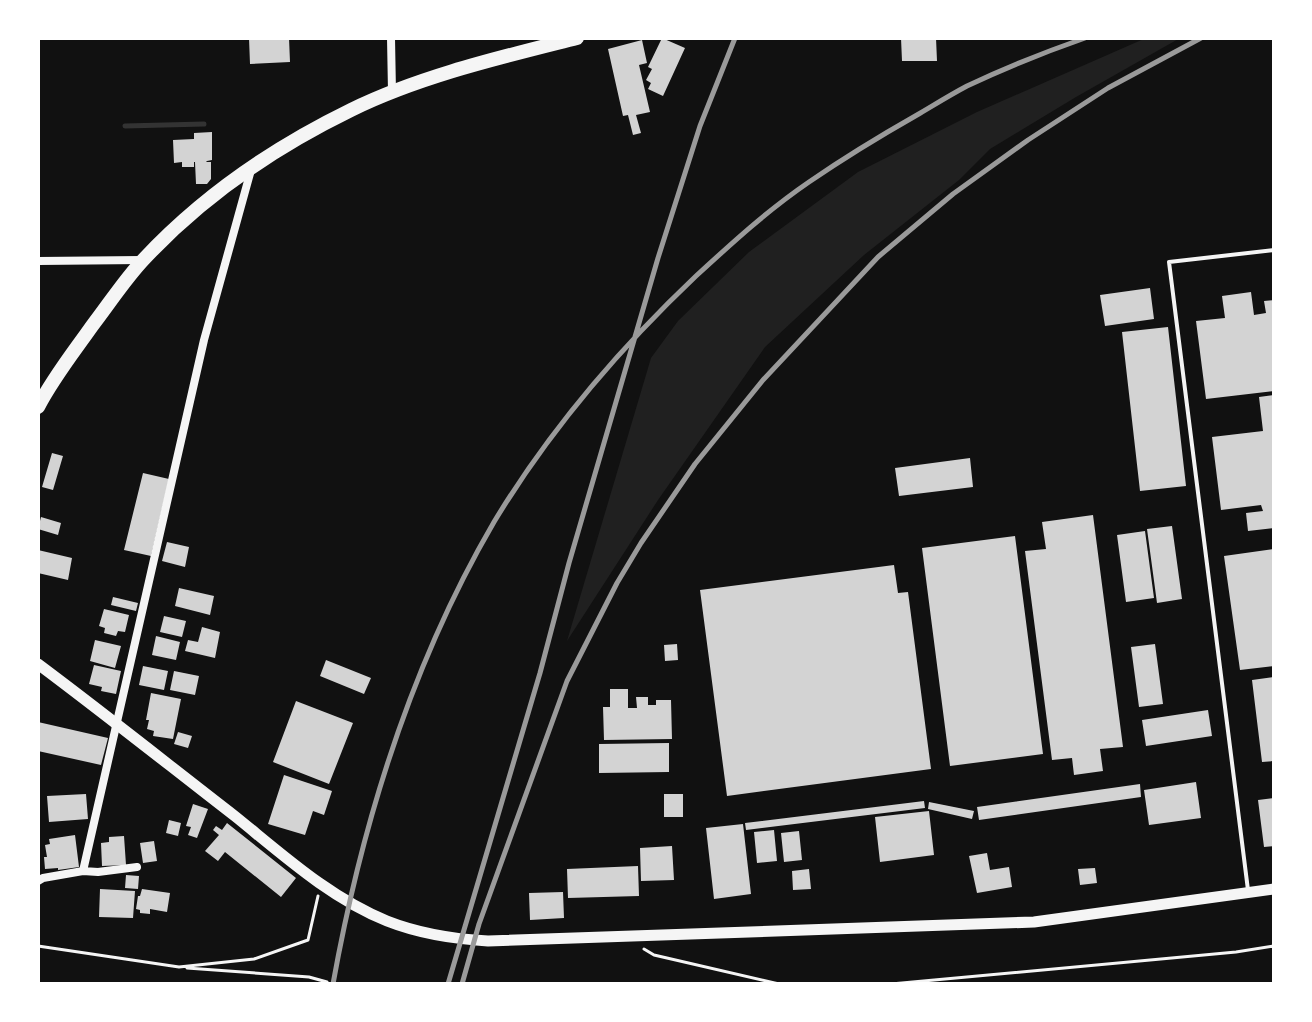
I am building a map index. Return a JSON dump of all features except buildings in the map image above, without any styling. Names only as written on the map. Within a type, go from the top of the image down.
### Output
[{"type":"main road","points":[[38,407],[53,380],[143,260],[218,192],[252,167],[351,109],[392,92],[530,44],[577,38]]},
{"type":"street","points":[[391,38],[392,92]]},
{"type":"street","points":[[83,871],[204,340],[252,167]]},
{"type":"street","points":[[38,261],[143,260]]},
{"type":"street","points":[[38,664],[321,885],[385,920],[436,936],[488,941],[628,938],[1034,922],[1274,889]]},
{"type":"street","points":[[38,881],[83,871],[137,867]]},
{"type":"lane","points":[[1249,893],[1169,262],[1274,250]]},
{"type":"path","points":[[179,967],[254,959],[308,940],[321,885]]},
{"type":"path","points":[[628,938],[654,955],[779,984]]},
{"type":"path","points":[[38,946],[179,967],[309,977],[327,982]]},
{"type":"path","points":[[891,984],[1274,946]]},
{"type":"shaded area","points":[[1146,38],[1180,38],[990,149],[959,180],[864,255],[765,347],[658,500],[567,641],[651,358],[678,321],[749,252],[858,172],[977,112]]},
{"type":"waterway","points":[[125,126],[204,124]]},
{"type":"railway","points":[[448,984],[658,258],[700,126],[735,38]]},
{"type":"railway","points":[[333,984],[375,805],[414,688],[464,576],[494,522],[562,423],[667,304],[737,239],[794,193],[862,147],[967,86],[1085,38]]},
{"type":"railway","points":[[462,984],[479,924],[567,681],[617,583],[695,464],[763,380],[878,257],[953,194],[1028,140],[1108,88],[1201,38]]}]
